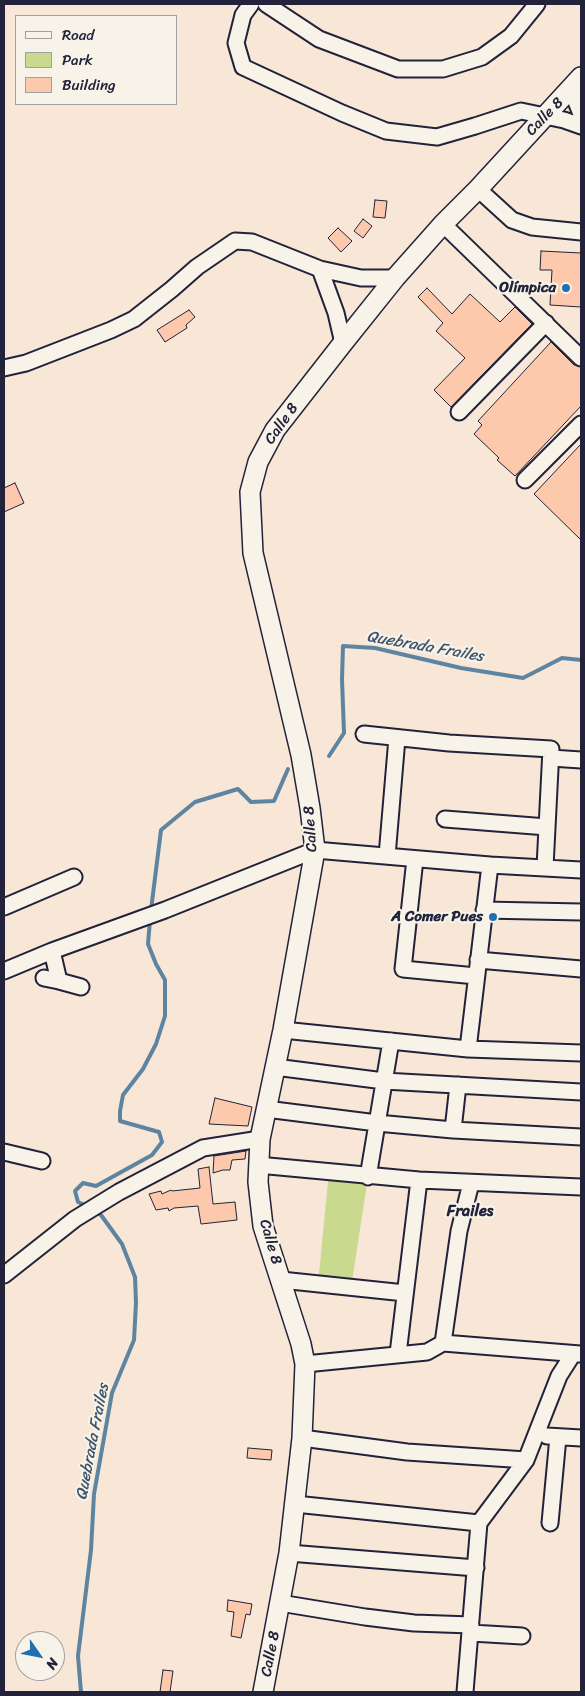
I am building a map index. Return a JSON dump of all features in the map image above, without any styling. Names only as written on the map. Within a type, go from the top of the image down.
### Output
[{"type":"street","points":[[251,4],[242,15],[236,43],[243,67],[386,132],[436,137],[521,111],[564,120],[581,126]]},
{"type":"street","points":[[266,4],[318,39],[398,69],[443,69],[482,57],[511,36],[537,4]]},
{"type":"street","points":[[576,83],[581,114]]},
{"type":"street","name":"Calle 8","points":[[263,1692],[289,1553],[302,1438],[305,1364],[301,1344],[262,1226],[258,1165],[260,1139],[283,1030],[315,850],[310,808],[300,755],[253,552],[250,492],[258,462],[275,430],[343,343],[443,224],[576,83]]},
{"type":"street","points":[[478,189],[512,220],[532,227],[581,232]]},
{"type":"street","points":[[443,224],[581,358]]},
{"type":"street","points":[[4,368],[26,363],[134,319],[172,290],[197,267],[235,241],[252,242],[320,269],[361,278],[396,278]]},
{"type":"street","points":[[320,269],[336,313],[343,343]]},
{"type":"street","points":[[459,412],[546,323]]},
{"type":"street","points":[[525,480],[581,424]]},
{"type":"street","points":[[364,734],[551,749],[545,867]]},
{"type":"street","points":[[387,856],[397,738]]},
{"type":"street","points":[[551,758],[581,760]]},
{"type":"street","points":[[445,819],[547,827]]},
{"type":"street","points":[[4,971],[52,950],[157,912],[315,850],[490,865],[581,870]]},
{"type":"street","points":[[415,859],[402,969],[476,976]]},
{"type":"street","points":[[468,1050],[490,865]]},
{"type":"street","points":[[4,907],[74,877]]},
{"type":"street","points":[[484,910],[581,912]]},
{"type":"street","points":[[52,950],[51,980],[81,987]]},
{"type":"street","points":[[478,960],[581,969]]},
{"type":"street","points":[[283,1030],[468,1050],[581,1053]]},
{"type":"street","points":[[368,1176],[391,1041]]},
{"type":"street","points":[[275,1067],[384,1081],[581,1092]]},
{"type":"street","points":[[453,1130],[458,1085]]},
{"type":"street","points":[[266,1109],[377,1123],[453,1130],[581,1138]]},
{"type":"street","points":[[4,1275],[74,1219],[119,1192],[203,1148],[260,1139]]},
{"type":"street","points":[[4,1152],[42,1161]]},
{"type":"street","points":[[258,1165],[419,1180],[581,1187]]},
{"type":"street","points":[[398,1354],[419,1180]]},
{"type":"street","points":[[443,1342],[459,1231],[471,1183]]},
{"type":"street","points":[[281,1280],[405,1293]]},
{"type":"street","points":[[305,1364],[427,1352],[443,1342],[577,1354]]},
{"type":"street","points":[[465,1692],[479,1523],[526,1460],[559,1376],[577,1354]]},
{"type":"street","points":[[536,1435],[581,1438]]},
{"type":"street","points":[[550,1523],[558,1437]]},
{"type":"street","points":[[302,1438],[407,1452],[526,1460]]},
{"type":"street","points":[[295,1504],[479,1523]]},
{"type":"street","points":[[289,1553],[476,1568]]},
{"type":"street","points":[[280,1603],[365,1617],[522,1636]]},
{"type":"green space","points":[[329,1172],[368,1177],[351,1288],[318,1284]]},
{"type":"building","points":[[375,200],[387,201],[385,218],[373,217]]},
{"type":"building","points":[[363,219],[372,226],[363,238],[354,231]]},
{"type":"building","points":[[338,228],[352,241],[341,252],[328,238]]},
{"type":"building","name":"Olímpica","points":[[541,251],[581,253],[581,307],[550,305],[552,270],[540,270]]},
{"type":"building","points":[[427,288],[452,314],[470,294],[500,322],[515,307],[532,324],[451,407],[434,390],[465,358],[436,331],[443,323],[418,297]]},
{"type":"building","points":[[189,310],[195,317],[186,325],[187,328],[165,342],[157,330]]},
{"type":"building","points":[[551,342],[574,365],[581,367],[581,406],[515,476],[497,460],[499,458],[474,434],[482,425],[478,421]]},
{"type":"building","points":[[581,444],[581,540],[534,494]]},
{"type":"building","points":[[15,483],[24,503],[4,512],[4,488]]},
{"type":"building","points":[[215,1098],[252,1107],[248,1126],[209,1124]]},
{"type":"building","points":[[246,1151],[245,1159],[232,1160],[230,1170],[213,1173],[214,1156]]},
{"type":"building","points":[[209,1167],[213,1204],[235,1202],[237,1220],[201,1224],[198,1206],[174,1208],[169,1211],[168,1208],[156,1210],[149,1194],[161,1191],[162,1194],[171,1190],[200,1188],[198,1169]]},
{"type":"building","points":[[248,1448],[272,1450],[271,1460],[247,1458]]},
{"type":"building","points":[[228,1600],[252,1604],[250,1615],[246,1614],[241,1638],[231,1636],[234,1612],[227,1611]]},
{"type":"building","points":[[163,1670],[173,1671],[170,1692],[160,1692]]},
{"type":"waterway","name":"Quebrada Frailes","points":[[329,756],[344,733],[343,646],[375,648],[461,668],[523,678],[562,658],[581,660]]},
{"type":"waterway","name":"Quebrada Frailes","points":[[151,910],[161,830],[195,802],[238,789],[251,802],[274,801],[288,769]]},
{"type":"waterway","name":"Quebrada Frailes","points":[[87,1206],[78,1202],[75,1191],[83,1183],[96,1186],[152,1155],[162,1142],[159,1132],[120,1121],[123,1095],[143,1069],[156,1044],[165,1016],[165,980],[148,944],[150,920]]},
{"type":"waterway","name":"Quebrada Frailes","points":[[81,1692],[78,1656],[91,1550],[94,1494],[112,1393],[134,1340],[136,1303],[135,1277],[122,1244],[101,1215],[95,1212]]},
{"type":"place","name":"Olímpica","points":[[566,288]]},
{"type":"place","name":"A Comer Pues","points":[[493,917]]},
{"type":"district","name":"Frailes","points":[[470,1212]]}]
